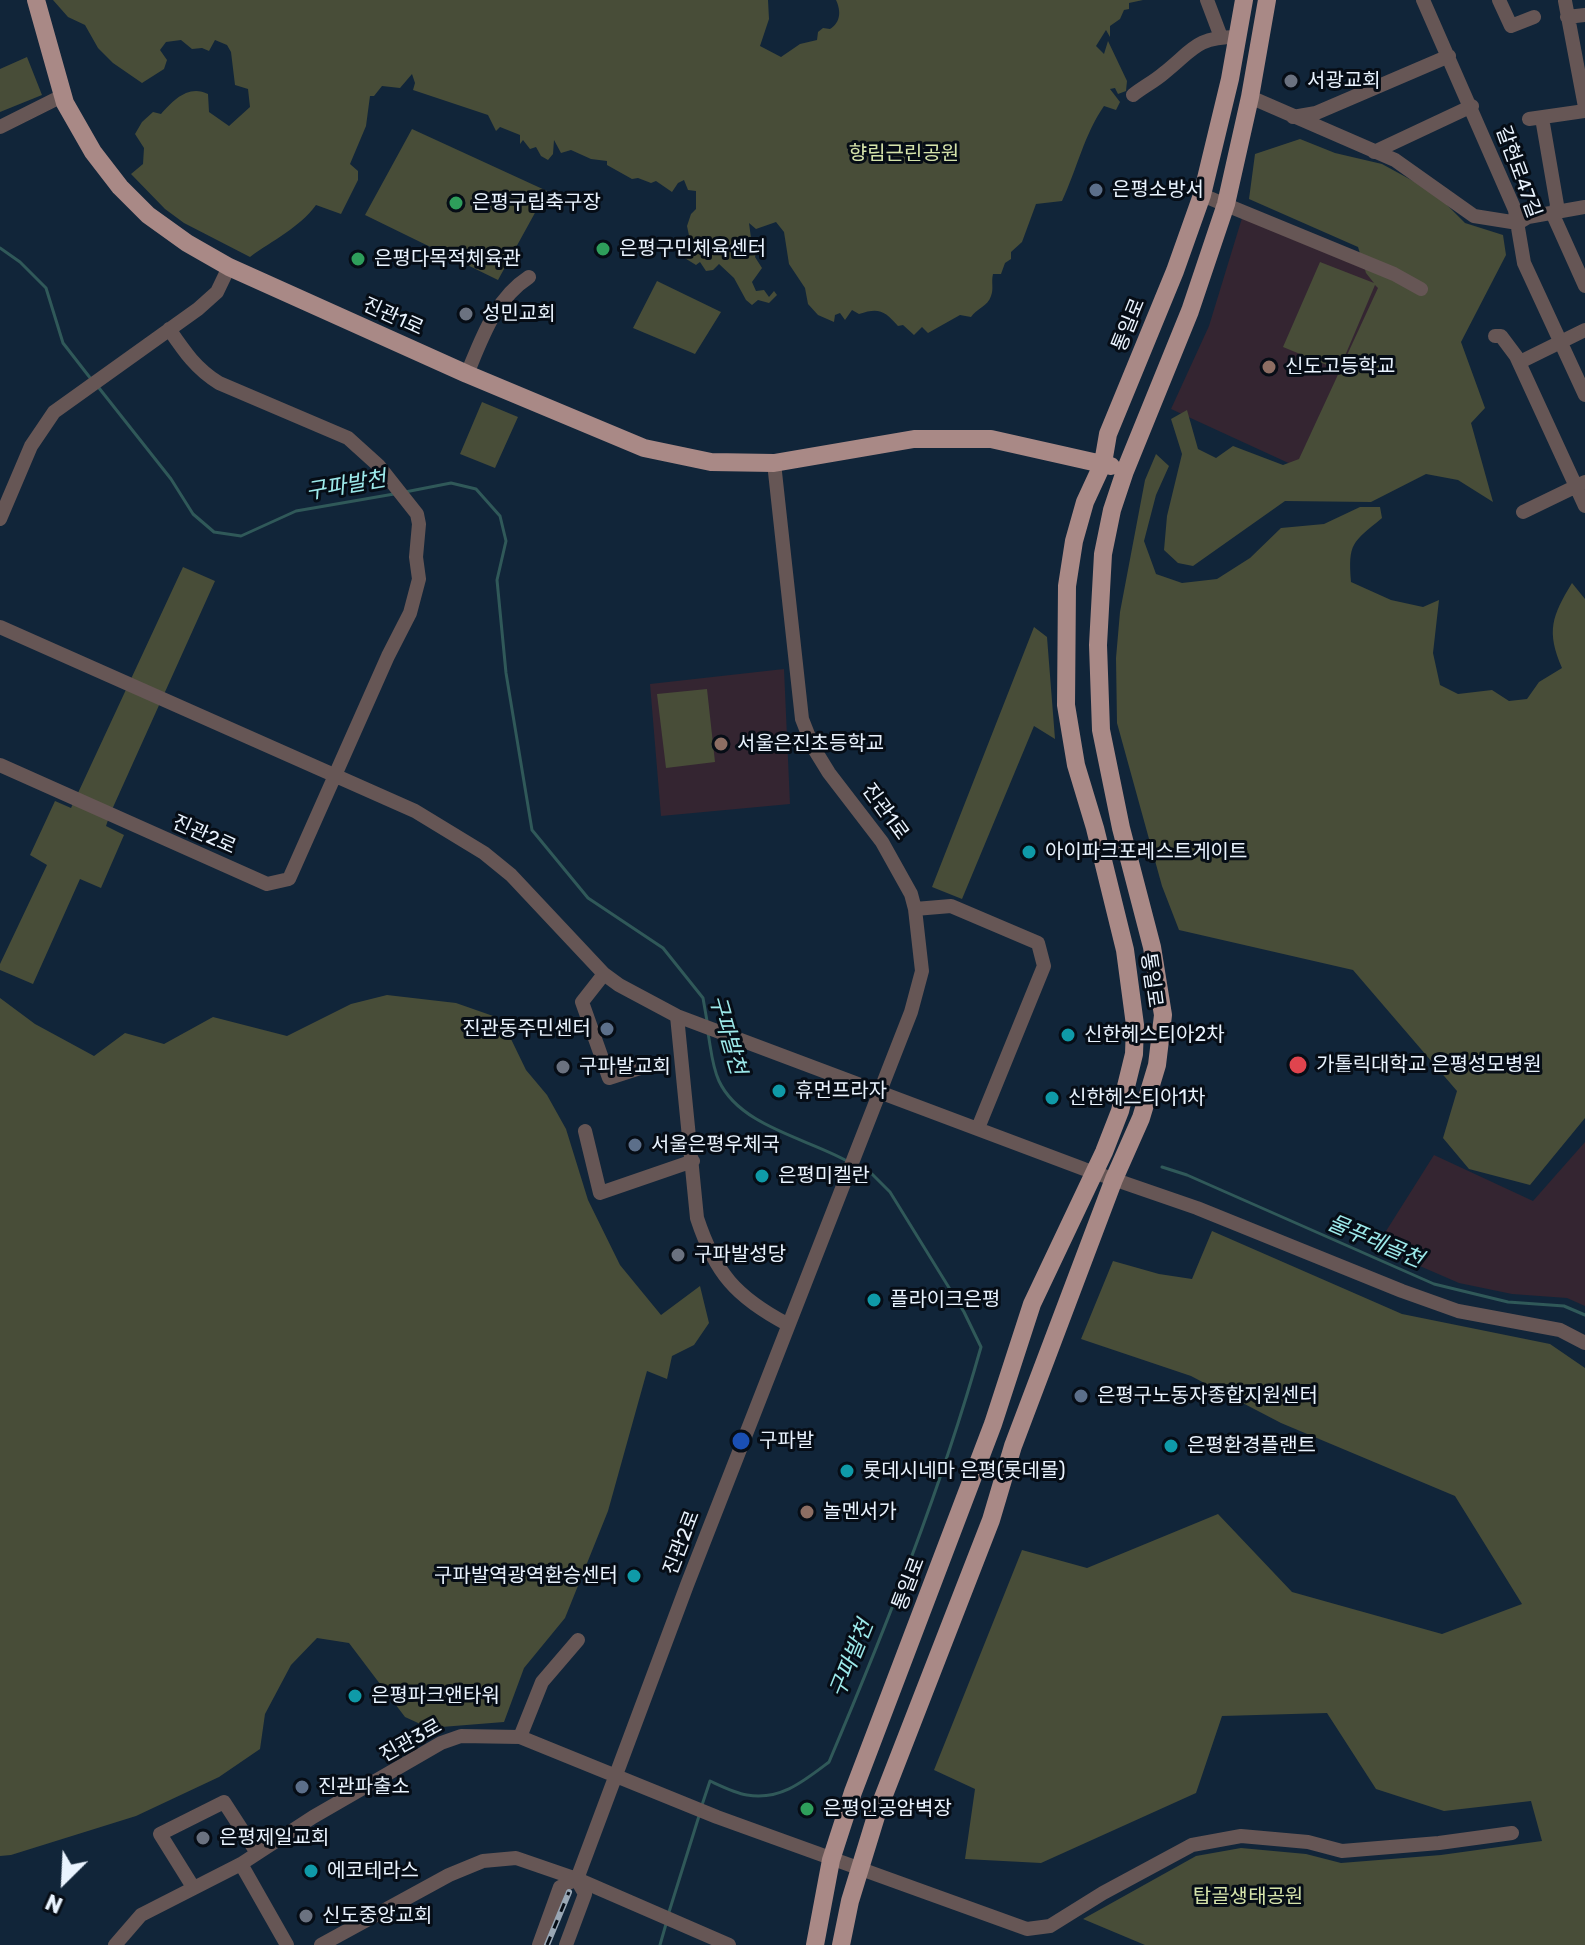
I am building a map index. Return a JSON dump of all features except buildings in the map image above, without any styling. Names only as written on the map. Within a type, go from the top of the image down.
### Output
[{"type":"main road","name":"진관1로","points":[[36,0],[62,96],[93,152],[120,187],[148,215],[187,243],[229,267],[467,374],[644,448],[711,462],[774,463],[914,439],[991,439],[1103,463],[1125,471]]},
{"type":"main road","name":"통일로","points":[[815,1945],[831,1860],[853,1792],[993,1424],[1032,1304],[1120,1111],[1134,1054],[1135,1025],[1125,950],[1076,765],[1066,705],[1067,586],[1074,541],[1085,502],[1103,463],[1108,434],[1175,271],[1202,195],[1230,79],[1229,37],[1244,0]]},
{"type":"main road","name":"통일로","points":[[841,1945],[850,1901],[877,1813],[991,1520],[1013,1446],[1114,1179],[1141,1118],[1157,1065],[1163,1015],[1152,947],[1106,763],[1099,698],[1098,645],[1103,554],[1112,510],[1125,471],[1190,311],[1226,204],[1250,97],[1267,0]]},
{"type":"street","points":[[1207,0],[1229,37]]},
{"type":"street","name":"갈현로47길","points":[[1423,0],[1515,210],[1524,263],[1585,395]]},
{"type":"street","points":[[1499,0],[1511,26],[1534,17]]},
{"type":"street","points":[[1565,1],[1585,109],[1536,119],[1557,205],[1554,217],[1585,286]]},
{"type":"street","points":[[1567,17],[1585,15]]},
{"type":"street","points":[[1133,95],[1195,46],[1213,37],[1229,37]]},
{"type":"street","points":[[1293,117],[1316,113],[1449,56]]},
{"type":"street","points":[[0,127],[62,96]]},
{"type":"street","points":[[1250,97],[1395,160],[1474,216],[1518,223],[1528,217],[1585,207]]},
{"type":"street","points":[[1374,152],[1472,106]]},
{"type":"street","points":[[1202,195],[1394,274],[1421,289]]},
{"type":"street","points":[[0,519],[6,488],[40,429],[54,412],[217,292],[229,267]]},
{"type":"street","points":[[467,374],[494,313],[529,277]]},
{"type":"street","points":[[169,329],[189,360],[205,375],[348,438],[379,466],[417,514],[419,579],[410,613],[336,776]]},
{"type":"street","points":[[1520,362],[1585,330]]},
{"type":"street","points":[[1495,336],[1501,336],[1520,362],[1580,484],[1585,506]]},
{"type":"street","name":"진관1로","points":[[774,463],[802,719],[813,747],[829,773],[882,842],[915,909],[922,971],[911,1012],[880,1091]]},
{"type":"street","points":[[1523,512],[1580,484]]},
{"type":"street","points":[[0,627],[415,811],[484,853],[511,875],[604,974],[619,985],[684,1018],[1290,1244],[1402,1291],[1458,1311],[1560,1330],[1585,1343]]},
{"type":"street","name":"진관2로","points":[[0,765],[267,884],[289,879],[336,776]]},
{"type":"street","points":[[915,909],[951,906],[1038,943],[1044,966],[978,1128]]},
{"type":"street","points":[[604,974],[582,1002],[609,1078],[643,1067]]},
{"type":"street","points":[[684,1018],[697,1218],[720,1271],[741,1294],[787,1324]]},
{"type":"street","name":"진관2로","points":[[615,1777],[787,1324],[880,1091]]},
{"type":"street","points":[[585,1131],[600,1193],[693,1161]]},
{"type":"street","points":[[520,1737],[542,1682],[578,1640]]},
{"type":"street","name":"진관3로","points":[[115,1945],[141,1915],[241,1864],[313,1817],[441,1743],[461,1736],[520,1737],[831,1860]]},
{"type":"street","points":[[539,1945],[560,1887],[577,1879],[615,1777]]},
{"type":"street","points":[[193,1887],[160,1834],[224,1802],[257,1853]]},
{"type":"street","points":[[831,1860],[1027,1929],[1050,1926],[1103,1893],[1192,1845],[1241,1836],[1308,1842],[1342,1851],[1512,1833]]},
{"type":"street","points":[[321,1945],[449,1875],[483,1861],[516,1858],[577,1879],[729,1945]]},
{"type":"street","points":[[241,1864],[287,1945]]},
{"type":"street","points":[[566,1945],[585,1894],[577,1879]]},
{"type":"shaded area","name":"신도고등학교","points":[[1242,218],[1387,278],[1306,461],[1295,466],[1171,409],[1209,326]]},
{"type":"shaded area","name":"서울은진초등학교","points":[[784,669],[790,804],[661,816],[650,684]]},
{"type":"shaded area","points":[[1585,1142],[1585,1306],[1567,1298],[1512,1294],[1459,1283],[1376,1247],[1434,1155],[1533,1201]]},
{"type":"green space","name":"향림근린공원","points":[[53,0],[768,0],[769,19],[760,46],[781,57],[800,44],[817,40],[818,32],[823,28],[834,26],[839,16],[836,0],[1143,0],[1129,3],[1129,9],[1124,10],[1120,19],[1110,26],[1110,37],[1106,30],[1096,46],[1104,54],[1108,41],[1127,81],[1126,91],[1118,94],[1115,88],[1110,89],[1120,102],[1116,110],[1104,106],[1097,117],[1062,201],[1036,204],[1022,242],[1011,252],[1011,259],[1005,263],[1001,274],[993,274],[992,293],[985,305],[971,317],[960,315],[928,333],[922,327],[914,335],[903,325],[898,326],[877,311],[859,314],[852,310],[845,320],[840,313],[835,315],[834,322],[818,315],[808,304],[805,288],[789,264],[784,232],[776,222],[756,229],[749,223],[751,238],[757,249],[755,257],[762,268],[752,282],[756,291],[764,290],[769,297],[774,291],[777,295],[769,303],[758,300],[752,305],[734,278],[719,264],[713,270],[706,271],[700,262],[696,265],[683,257],[685,247],[691,245],[687,226],[696,209],[696,191],[688,190],[684,180],[672,192],[656,181],[651,183],[632,179],[607,165],[607,161],[591,159],[571,150],[561,153],[554,140],[553,154],[548,160],[541,156],[536,147],[530,149],[523,140],[520,144],[520,135],[500,127],[496,131],[488,115],[413,90],[415,83],[412,74],[400,88],[382,86],[374,96],[370,96],[366,126],[350,164],[358,171],[358,180],[341,214],[316,205],[294,227],[250,257],[184,223],[165,209],[131,174],[143,164],[144,148],[135,134],[142,122],[153,112],[161,114],[182,95],[194,91],[208,94],[209,112],[229,126],[250,107],[248,89],[235,85],[231,52],[227,45],[215,40],[209,51],[192,49],[181,40],[166,42],[160,50],[167,60],[164,69],[142,83],[113,63],[98,48],[85,25],[68,17]]},
{"type":"green space","points":[[27,57],[42,95],[0,112],[0,69]]},
{"type":"green space","name":"은평구립축구장","points":[[412,129],[547,191],[498,280],[365,215]]},
{"type":"green space","points":[[1300,139],[1335,153],[1382,164],[1435,193],[1465,223],[1503,235],[1506,255],[1461,342],[1485,408],[1471,423],[1493,502],[1458,480],[1426,474],[1371,502],[1285,501],[1193,566],[1178,563],[1164,550],[1167,516],[1182,454],[1171,419],[1187,410],[1198,449],[1216,458],[1233,446],[1283,465],[1299,459],[1378,288],[1375,285],[1339,370],[1283,347],[1320,262],[1374,283],[1366,273],[1358,247],[1249,199],[1255,154]]},
{"type":"green space","points":[[657,281],[721,312],[695,354],[633,328]]},
{"type":"green space","points":[[482,402],[518,417],[495,468],[460,454]]},
{"type":"green space","points":[[1156,454],[1169,466],[1156,495],[1144,541],[1156,574],[1182,583],[1217,579],[1250,558],[1281,528],[1324,524],[1360,507],[1380,507],[1382,518],[1354,545],[1350,559],[1351,582],[1391,600],[1423,607],[1439,600],[1433,653],[1440,685],[1458,694],[1492,690],[1509,701],[1527,699],[1539,682],[1562,668],[1554,644],[1554,624],[1572,583],[1585,599],[1585,1118],[1530,1185],[1469,1169],[1443,1138],[1457,1091],[1353,970],[1179,930],[1162,886],[1117,723],[1116,658],[1120,612],[1145,480]]},
{"type":"green space","points":[[183,567],[215,581],[110,814],[106,826],[124,835],[101,888],[80,879],[33,984],[0,970],[0,964],[47,865],[30,855],[55,801],[71,808]]},
{"type":"green space","points":[[1034,627],[1047,637],[1055,739],[1034,726],[962,899],[932,887]]},
{"type":"green space","points":[[707,689],[715,762],[666,768],[657,694]]},
{"type":"green space","points":[[387,995],[456,1003],[496,1017],[526,1070],[547,1095],[566,1129],[588,1200],[620,1265],[661,1315],[700,1286],[709,1323],[694,1345],[672,1356],[667,1379],[647,1371],[608,1511],[565,1618],[524,1668],[504,1722],[429,1728],[405,1717],[349,1643],[317,1638],[291,1665],[265,1714],[260,1749],[219,1777],[136,1816],[0,1856],[0,998],[35,1024],[94,1056],[125,1033],[164,1044],[213,1017],[287,1036],[351,1004]]},
{"type":"green space","name":"탑골생태공원","points":[[1212,1231],[1402,1314],[1550,1344],[1585,1368],[1585,1945],[1145,1945],[1083,1919],[1196,1856],[1241,1848],[1306,1854],[1341,1863],[1441,1855],[1542,1841],[1531,1801],[1444,1811],[1376,1789],[1327,1713],[1222,1716],[1196,1793],[1041,1863],[965,1859],[975,1789],[934,1770],[1022,1550],[1087,1568],[1218,1514],[1292,1592],[1442,1634],[1522,1604],[1455,1496],[1281,1423],[1191,1376],[1081,1339],[1113,1261],[1159,1274],[1192,1279]]},
{"type":"waterway","name":"구파발천","points":[[0,248],[20,262],[46,288],[63,343],[91,379]]},
{"type":"waterway","name":"구파발천","points":[[99,388],[171,479],[193,514],[214,532],[241,536],[296,511],[394,494]]},
{"type":"waterway","name":"구파발천","points":[[405,492],[451,483],[476,489],[500,516],[506,541],[497,580],[506,673],[532,830],[588,898],[663,948],[703,998],[707,1021]]},
{"type":"waterway","name":"구파발천","points":[[708,1033],[719,1081],[742,1109],[776,1129],[847,1161]]},
{"type":"waterway","name":"구파발천","points":[[702,1805],[710,1781],[742,1794],[770,1795],[791,1788],[829,1762],[911,1557],[981,1347],[964,1312],[890,1192],[872,1174],[858,1166]]},
{"type":"waterway","name":"물푸레골천","points":[[1162,1167],[1187,1175],[1434,1284],[1508,1302],[1564,1306],[1585,1315]]},
{"type":"waterway","name":"구파발천","points":[[669,1912],[699,1816]]},
{"type":"waterway","name":"구파발천","points":[[660,1945],[666,1924]]},
{"type":"railway","points":[[547,1945],[569,1892]]},
{"type":"place","name":"서광교회","points":[[1291,81]]},
{"type":"place","name":"은평소방서","points":[[1096,190]]},
{"type":"place","name":"은평구립축구장","points":[[456,203]]},
{"type":"place","name":"은평구민체육센터","points":[[603,249]]},
{"type":"place","name":"은평다목적체육관","points":[[358,259]]},
{"type":"place","name":"성민교회","points":[[466,314]]},
{"type":"place","name":"신도고등학교","points":[[1269,367]]},
{"type":"place","name":"서울은진초등학교","points":[[721,744]]},
{"type":"place","name":"아이파크포레스트게이트","points":[[1029,852]]},
{"type":"place","name":"진관동주민센터","points":[[607,1029]]},
{"type":"place","name":"신한헤스티아2차","points":[[1068,1035]]},
{"type":"place","name":"가톨릭대학교 은평성모병원","points":[[1298,1065]]},
{"type":"place","name":"구파발교회","points":[[563,1067]]},
{"type":"place","name":"휴먼프라자","points":[[779,1091]]},
{"type":"place","name":"신한헤스티아1차","points":[[1052,1098]]},
{"type":"place","name":"서울은평우체국","points":[[635,1145]]},
{"type":"place","name":"은평미켈란","points":[[762,1176]]},
{"type":"place","name":"구파발성당","points":[[678,1255]]},
{"type":"place","name":"플라이크은평","points":[[874,1300]]},
{"type":"place","name":"은평구노동자종합지원센터","points":[[1081,1396]]},
{"type":"place","name":"구파발","points":[[741,1441]]},
{"type":"place","name":"은평환경플랜트","points":[[1171,1446]]},
{"type":"place","name":"롯데시네마 은평(롯데몰)","points":[[847,1471]]},
{"type":"place","name":"놀멘서가","points":[[807,1512]]},
{"type":"place","name":"구파발역광역환승센터","points":[[634,1576]]},
{"type":"place","name":"은평파크앤타워","points":[[355,1696]]},
{"type":"place","name":"진관파출소","points":[[302,1787]]},
{"type":"place","name":"은평인공암벽장","points":[[807,1809]]},
{"type":"place","name":"은평제일교회","points":[[203,1838]]},
{"type":"place","name":"에코테라스","points":[[311,1871]]},
{"type":"place","name":"신도중앙교회","points":[[306,1916]]}]
